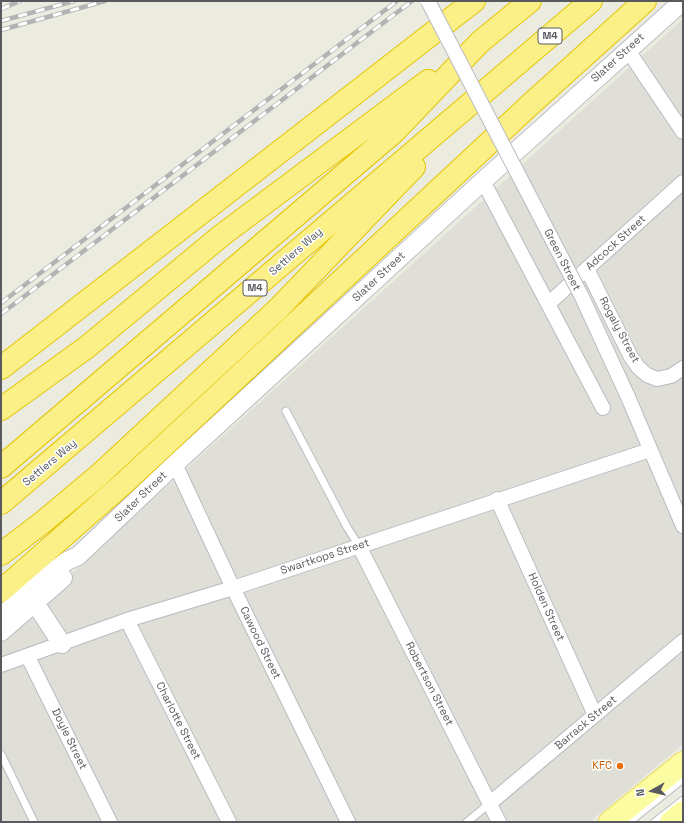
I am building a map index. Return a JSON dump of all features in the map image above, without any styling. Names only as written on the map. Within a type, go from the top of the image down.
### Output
[{"type":"highway","points":[[1,368],[474,1]]},
{"type":"highway","name":"M4","points":[[1,467],[394,132],[480,42],[530,1]]},
{"type":"highway","name":"Settlers Way","points":[[1,503],[100,421],[508,70],[591,1]]},
{"type":"highway","points":[[1,590],[125,482],[533,102],[645,1]]},
{"type":"highway","points":[[1,409],[87,347],[222,235],[480,42]]},
{"type":"highway","points":[[1,554],[43,522],[98,476],[279,308],[508,70]]},
{"type":"main road","points":[[610,822],[683,763]]},
{"type":"main road","points":[[671,822],[683,812]]},
{"type":"street","name":"Green Street","points":[[428,1],[582,297],[628,397],[683,526]]},
{"type":"street","name":"Slater Street","points":[[1,616],[63,578],[73,567],[78,556],[175,464],[627,49],[683,1]]},
{"type":"street","points":[[627,49],[683,132]]},
{"type":"street","points":[[483,181],[603,408]]},
{"type":"street","name":"Adcock Street","points":[[548,304],[683,182]]},
{"type":"street","name":"Rogaly Street","points":[[587,269],[631,357],[638,367],[647,375],[657,379],[671,376],[683,368]]},
{"type":"street","name":"Swartkops Street","points":[[1,665],[127,620],[233,588],[498,499],[650,450]]},
{"type":"street","name":"Cawood Street","points":[[175,464],[233,588],[348,822]]},
{"type":"street","name":"Holden Street","points":[[498,499],[595,715]]},
{"type":"street","name":"Robertson Street","points":[[359,546],[499,822]]},
{"type":"street","name":"Slater Street","points":[[1,632],[29,600]]},
{"type":"street","points":[[29,600],[62,644]]},
{"type":"street","name":"Charlotte Street","points":[[127,620],[229,822]]},
{"type":"street","name":"Barrack Street","points":[[489,804],[683,641]]},
{"type":"street","name":"Doyle Street","points":[[28,656],[110,822]]},
{"type":"lane","points":[[286,411],[347,527],[359,546]]},
{"type":"lane","points":[[1,754],[34,822]]},
{"type":"lane","points":[[629,822],[683,779]]},
{"type":"lane","points":[[655,822],[683,800]]},
{"type":"lane","points":[[467,822],[489,804]]},
{"type":"shaded area","points":[[683,19],[683,744],[590,822],[1,822],[1,637]]},
{"type":"railway","points":[[1,9],[20,1]]},
{"type":"railway","points":[[1,21],[74,1]]},
{"type":"railway","points":[[1,30],[105,1]]},
{"type":"railway","points":[[1,303],[397,1]]},
{"type":"railway","points":[[1,314],[412,1]]},
{"type":"place","name":"KFC","points":[[620,766]]}]
